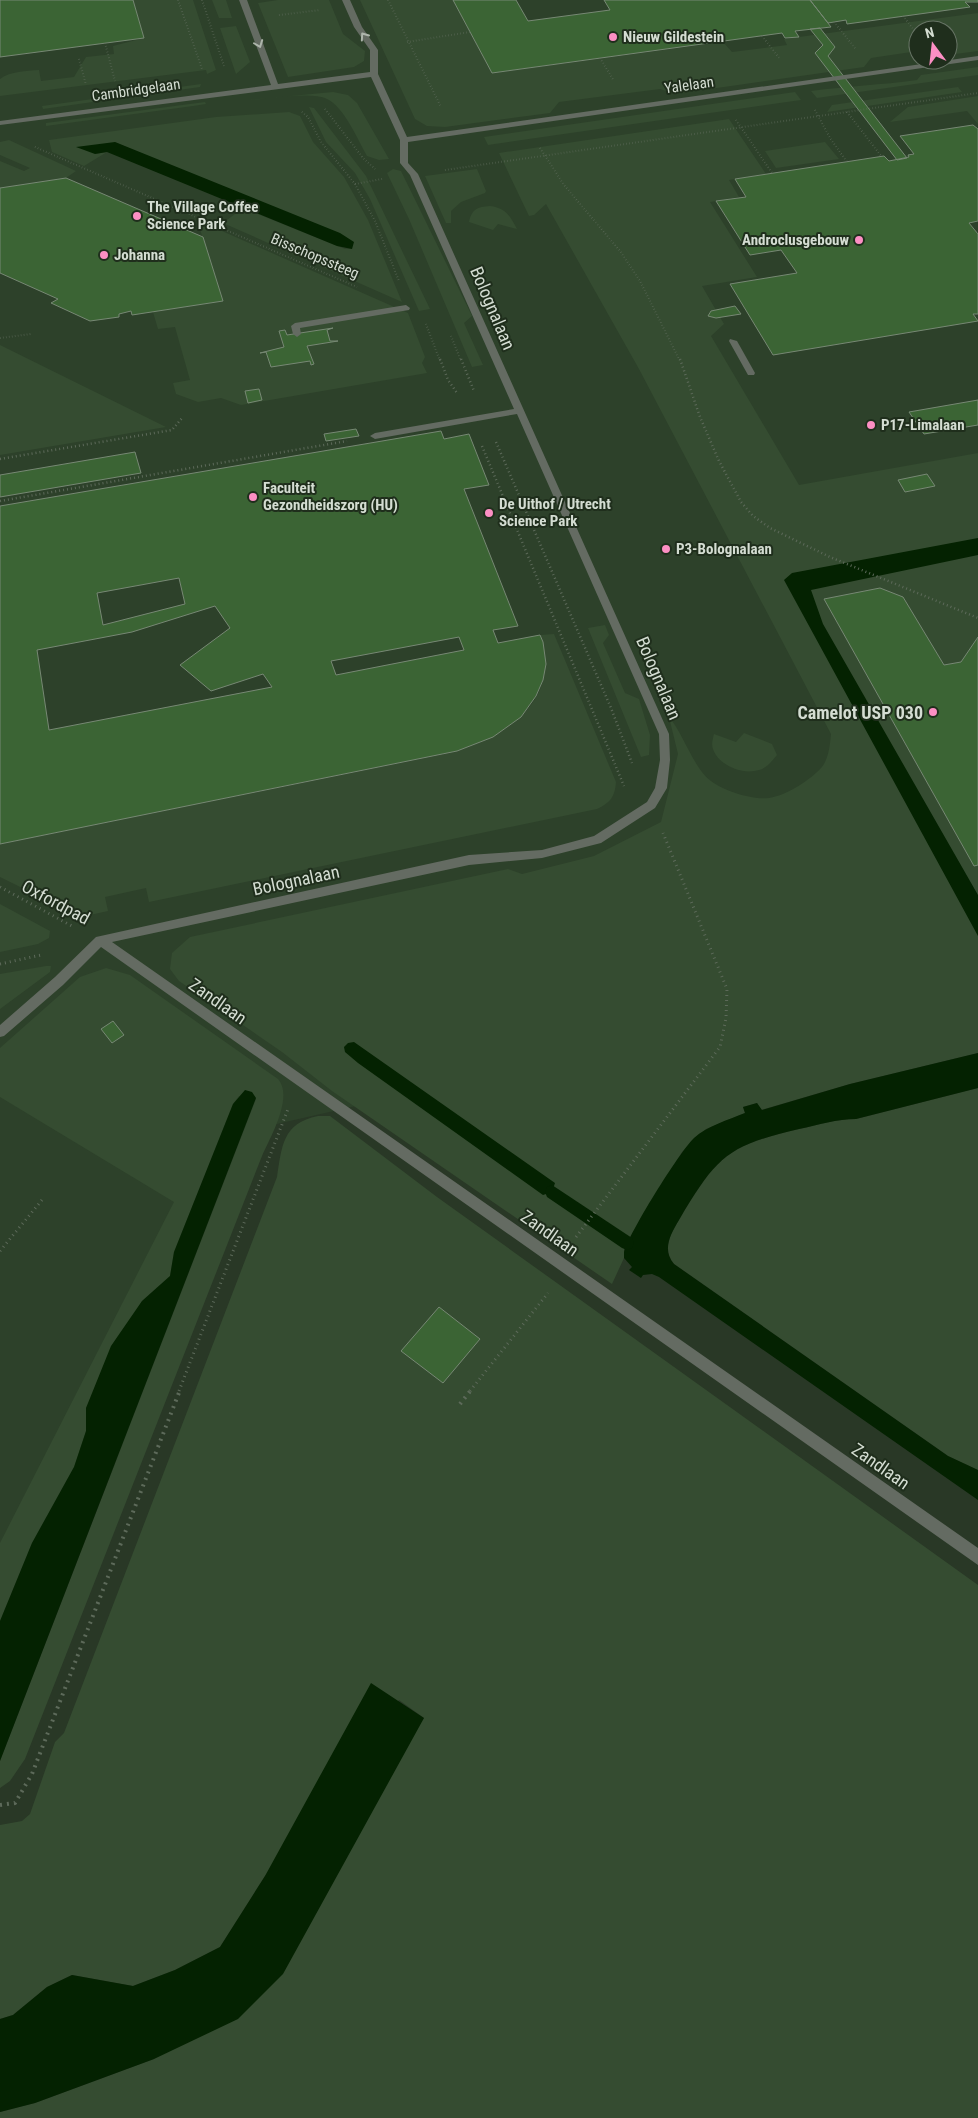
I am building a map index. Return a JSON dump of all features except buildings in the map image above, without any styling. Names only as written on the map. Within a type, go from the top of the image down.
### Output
[{"type":"street","points":[[243,0],[276,88],[374,74]]},
{"type":"street","name":"Bolognalaan","points":[[100,940],[469,860],[542,854],[597,840],[651,806],[660,788],[666,760],[664,734],[414,174],[404,163],[404,140],[374,74],[374,50],[358,27],[348,3]]},
{"type":"street","name":"Yalelaan","points":[[404,140],[978,58]]},
{"type":"street","name":"Cambridgelaan","points":[[0,122],[233,91],[276,88]]},
{"type":"street","points":[[297,334],[294,326],[406,308]]},
{"type":"street","points":[[733,341],[751,373]]},
{"type":"street","points":[[375,436],[519,410]]},
{"type":"street","points":[[0,1032],[59,981],[100,940]]},
{"type":"street","name":"Zandlaan","points":[[100,940],[978,1557]]},
{"type":"path","points":[[250,20],[348,3],[388,1],[440,107],[450,106]]},
{"type":"path","points":[[903,16],[908,22]]},
{"type":"path","points":[[834,22],[856,49],[846,50]]},
{"type":"path","points":[[407,42],[470,32]]},
{"type":"path","points":[[105,43],[116,84]]},
{"type":"path","points":[[79,59],[87,88]]},
{"type":"path","points":[[400,282],[375,221],[355,184],[978,93]]},
{"type":"path","points":[[811,104],[820,116],[830,138],[847,162]]},
{"type":"path","points":[[847,112],[882,157]]},
{"type":"path","points":[[733,115],[772,173]]},
{"type":"path","points":[[538,143],[564,185],[620,251],[640,281],[685,370],[708,435],[741,502],[753,516],[770,528],[830,557],[907,587],[978,618]]},
{"type":"path","name":"Bisschopssteeg","points":[[28,144],[406,308],[425,323],[448,380],[465,405],[471,419]]},
{"type":"path","points":[[382,179],[384,184]]},
{"type":"path","points":[[448,328],[611,708],[727,989],[726,1018],[720,1047],[572,1243]]},
{"type":"path","points":[[0,338],[31,334]]},
{"type":"path","points":[[0,459],[172,430],[183,417]]},
{"type":"path","points":[[471,419],[624,785],[623,792]]},
{"type":"path","points":[[0,501],[375,436]]},
{"type":"path","name":"Oxfordpad","points":[[0,888],[100,940]]},
{"type":"path","points":[[0,1805],[15,1804],[32,1774],[298,1080]]},
{"type":"path","points":[[0,1251],[42,1200]]},
{"type":"path","points":[[460,1404],[535,1309]]},
{"type":"shaded area","name":"De Uithof / Utrecht Science Park","points":[[0,0],[978,0],[978,965],[259,1128],[0,1731]]},
{"type":"shaded area","points":[[133,0],[193,0],[216,70],[207,74],[206,70],[0,96],[0,79],[9,74],[39,70],[41,81],[74,77],[86,57],[114,54],[113,46],[144,38]]},
{"type":"shaded area","points":[[212,0],[226,0],[232,18],[219,18]]},
{"type":"shaded area","points":[[278,0],[329,0],[343,34],[365,51],[364,61],[354,67],[288,77],[258,3]]},
{"type":"shaded area","points":[[360,0],[453,0],[493,73],[723,42],[732,52],[787,45],[784,39],[908,22],[908,52],[871,58],[864,67],[675,94],[660,89],[559,102],[550,113],[445,127],[427,126],[415,119]]},
{"type":"shaded area","points":[[978,13],[978,51],[958,54],[958,20],[926,20]]},
{"type":"shaded area","points":[[236,26],[250,62],[236,74],[220,28]]},
{"type":"shaded area","points":[[978,67],[978,75],[817,98],[811,91],[917,80],[921,75]]},
{"type":"shaded area","points":[[201,84],[200,87],[43,109],[42,106]]},
{"type":"shaded area","points":[[958,87],[962,92],[827,112],[832,105]]},
{"type":"shaded area","points":[[333,92],[348,95],[357,103],[389,159],[379,160],[367,156],[345,116],[327,99],[311,96],[290,96]]},
{"type":"shaded area","points":[[795,92],[801,100],[488,145],[484,137]]},
{"type":"shaded area","points":[[978,96],[978,124],[967,111],[890,122],[908,107]]},
{"type":"shaded area","points":[[205,102],[206,104],[46,126],[46,123]]},
{"type":"shaded area","points":[[309,107],[314,108],[366,176],[430,309],[419,311],[370,199],[355,173],[326,142]]},
{"type":"shaded area","points":[[289,112],[300,116],[313,142],[344,177],[368,220],[402,302],[223,223],[243,208],[345,249],[352,249],[115,142],[95,154],[107,152],[84,166],[52,152],[49,140],[216,117]]},
{"type":"shaded area","points":[[729,119],[766,174],[729,180],[739,197],[710,202],[757,277],[702,286],[724,324],[711,336],[799,485],[978,453],[978,1053],[850,1084],[761,1110],[757,1103],[743,1107],[745,1113],[706,1129],[682,1152],[624,1247],[624,1258],[612,1284],[332,1091],[282,1052],[179,981],[170,969],[172,953],[190,937],[508,869],[522,874],[594,856],[661,822],[678,754],[669,717],[705,775],[717,785],[739,794],[755,798],[769,798],[784,794],[811,777],[822,767],[828,755],[831,734],[639,369],[546,204],[534,215],[529,216],[499,153]]},
{"type":"shaded area","points":[[9,140],[76,171],[66,178],[0,188],[0,161],[24,171],[30,168],[0,155],[0,142]]},
{"type":"shaded area","points":[[115,142],[340,233],[354,242],[352,249],[337,246],[107,152],[95,154],[76,147]]},
{"type":"shaded area","points":[[825,142],[839,159],[776,168],[765,151]]},
{"type":"shaded area","points":[[393,169],[401,171],[472,316],[464,323],[483,365],[472,367],[409,219],[387,173]]},
{"type":"shaded area","points":[[477,169],[486,191],[485,193],[461,202],[451,211],[451,223],[446,223],[425,176]]},
{"type":"shaded area","points":[[490,206],[507,213],[517,229],[498,224],[493,230],[469,222],[476,210]]},
{"type":"shaded area","points":[[197,220],[408,313],[425,357],[422,363],[427,373],[241,405],[221,398],[198,402],[176,394],[173,383],[190,380],[175,327],[158,329],[153,312],[223,301]]},
{"type":"shaded area","points":[[0,345],[166,427],[0,455]]},
{"type":"shaded area","points":[[978,538],[978,555],[811,590],[823,624],[978,895],[978,936],[784,580],[792,573]]},
{"type":"shaded area","points":[[605,625],[609,635],[603,643],[625,693],[639,699],[650,735],[649,755],[641,757],[588,628]]},
{"type":"shaded area","points":[[554,634],[616,782],[611,799],[597,809],[149,902],[146,888],[105,897],[108,911],[81,917],[0,877],[0,844],[450,753],[484,740],[515,721],[538,694],[544,677],[545,658],[540,635]]},
{"type":"shaded area","points":[[744,733],[772,744],[777,755],[764,768],[753,771],[739,770],[732,768],[716,755],[712,746],[714,734],[736,742]]},
{"type":"shaded area","points":[[0,904],[50,931],[49,938],[38,944],[0,952]]},
{"type":"shaded area","points":[[51,966],[50,972],[0,1009],[0,974]]},
{"type":"shaded area","points":[[106,968],[130,975],[278,1079],[282,1087],[282,1107],[25,1759],[10,1781],[0,1788],[0,1761],[256,1099],[239,1096],[233,1104],[174,1252],[170,1276],[142,1301],[86,1408],[86,1431],[74,1467],[32,1543],[0,1621],[0,1543],[174,1202],[0,1097],[0,1048],[80,977]]},
{"type":"shaded area","points":[[354,1042],[555,1183],[552,1192],[543,1195],[358,1063],[345,1052],[344,1047],[348,1043]]},
{"type":"shaded area","points":[[978,1053],[978,1088],[856,1119],[835,1121],[775,1135],[739,1148],[715,1168],[692,1198],[670,1237],[668,1253],[674,1264],[948,1456],[978,1470],[978,1500],[659,1277],[652,1274],[643,1275],[641,1278],[629,1270],[632,1267],[624,1258],[624,1253],[644,1213],[687,1146],[705,1130],[745,1113],[743,1107],[757,1103],[762,1110],[850,1084]]},
{"type":"shaded area","points":[[978,1088],[978,1470],[948,1456],[674,1264],[668,1253],[668,1247],[673,1231],[704,1181],[726,1157],[739,1148],[775,1135],[835,1121],[856,1119]]},
{"type":"shaded area","points":[[245,1090],[252,1092],[256,1098],[0,1761],[0,1621],[32,1543],[74,1467],[86,1431],[86,1408],[111,1346],[142,1301],[170,1276],[174,1252],[233,1104]]},
{"type":"shaded area","points":[[318,1116],[330,1116],[437,1197],[978,1585],[978,2118],[0,2118],[0,2112],[35,2103],[154,2059],[424,1718],[399,1700],[265,1876],[220,1947],[175,1970],[133,1986],[72,1975],[47,1987],[13,2015],[0,2019],[0,1825],[22,1821],[30,1814],[55,1742],[64,1733],[277,1177],[280,1156],[286,1138],[297,1124]]},
{"type":"shaded area","points":[[371,1683],[424,1718],[283,1974],[238,2019],[154,2059],[35,2103],[0,2112],[0,2019],[13,2015],[47,1987],[72,1975],[133,1986],[175,1970],[220,1947],[265,1876]]},
{"type":"waterway","points":[[552,1192],[627,1243]]},
{"type":"place","name":"Nieuw Gildestein","points":[[613,37]]},
{"type":"place","name":"The Village Coffee Science Park","points":[[137,216]]},
{"type":"place","name":"Androclusgebouw","points":[[859,240]]},
{"type":"place","name":"Johanna","points":[[104,255]]},
{"type":"place","name":"P17-Limalaan","points":[[871,425]]},
{"type":"place","name":"Faculteit Gezondheidszorg (HU)","points":[[253,497]]},
{"type":"place","name":"De Uithof / Utrecht Science Park","points":[[489,513]]},
{"type":"place","name":"P3-Bolognalaan","points":[[666,549]]},
{"type":"place","name":"Camelot USP 030","points":[[933,712]]}]
